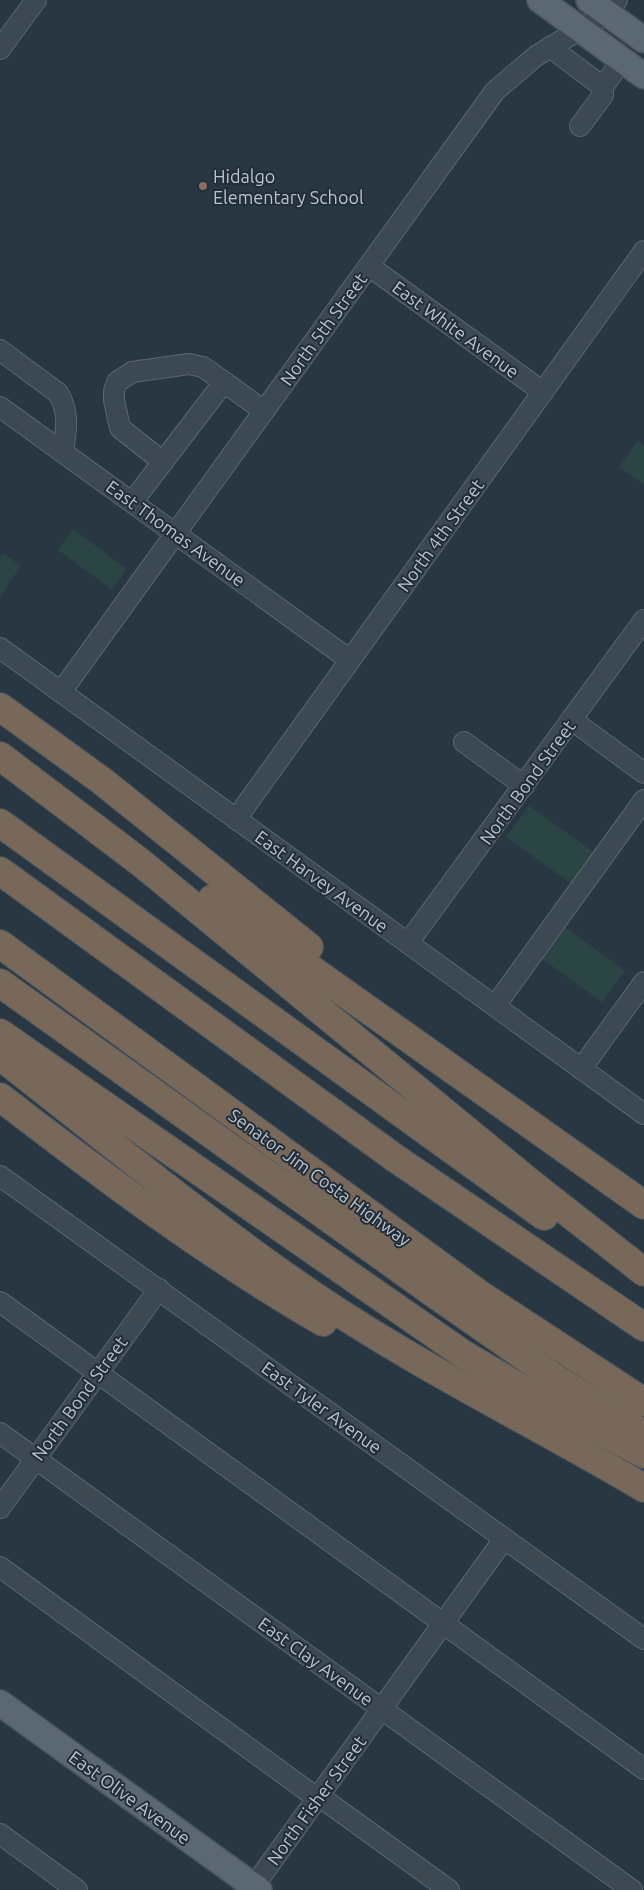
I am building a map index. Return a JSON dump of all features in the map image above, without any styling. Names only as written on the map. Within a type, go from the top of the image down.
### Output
[{"type":"highway","points":[[0,707],[102,781],[517,1114]]},
{"type":"highway","points":[[0,746],[435,1058],[644,1205]]},
{"type":"highway","points":[[0,756],[161,878],[533,1185],[644,1272]]},
{"type":"highway","points":[[0,824],[644,1286]]},
{"type":"highway","points":[[0,836],[271,1068]]},
{"type":"highway","points":[[0,870],[395,1158],[644,1327]]},
{"type":"highway","name":"Senator Jim Costa Highway","points":[[0,944],[482,1296],[644,1402]]},
{"type":"highway","points":[[0,982],[432,1292],[555,1378],[644,1434]]},
{"type":"highway","points":[[0,1033],[390,1306],[463,1354],[529,1393],[644,1454]]},
{"type":"highway","points":[[0,1056],[264,1260],[318,1298],[378,1336],[644,1488]]},
{"type":"highway","points":[[0,1097],[86,1164],[206,1249],[264,1286],[415,1375],[644,1495]]},
{"type":"main road","points":[[540,0],[644,76]]},
{"type":"main road","points":[[604,4],[644,40]]},
{"type":"main road","name":"East Olive Avenue","points":[[0,1703],[254,1889]]},
{"type":"street","points":[[0,49],[28,3]]},
{"type":"street","name":"North 5th Street","points":[[61,692],[495,91],[520,68],[579,30],[604,4]]},
{"type":"street","points":[[550,48],[603,87]]},
{"type":"street","points":[[580,126],[603,95],[603,87],[622,60]]},
{"type":"street","name":"North 4th Street","points":[[236,819],[644,251]]},
{"type":"street","name":"East White Avenue","points":[[369,266],[543,392]]},
{"type":"street","points":[[0,350],[58,394],[62,400],[67,425],[63,452]]},
{"type":"street","points":[[163,462],[120,428],[114,391],[117,382],[132,372],[189,364],[203,367],[264,411]]},
{"type":"street","points":[[133,501],[224,382]]},
{"type":"street","name":"East Thomas Avenue","points":[[1,409],[133,501],[350,660]]},
{"type":"street","name":"North Bond Street","points":[[408,943],[644,620]]},
{"type":"street","name":"East Harvey Avenue","points":[[0,648],[644,1114]]},
{"type":"street","points":[[572,720],[644,772]]},
{"type":"street","points":[[464,742],[524,786]]},
{"type":"street","points":[[495,1006],[644,800]]},
{"type":"street","points":[[581,1069],[644,982]]},
{"type":"street","name":"East Tyler Avenue","points":[[0,1176],[644,1639]]},
{"type":"street","name":"North Bond Street","points":[[0,1508],[158,1289]]},
{"type":"street","points":[[0,1302],[442,1625],[644,1769]]},
{"type":"street","name":"East Clay Avenue","points":[[0,1433],[632,1890]]},
{"type":"street","name":"North Fisher Street","points":[[254,1889],[504,1539]]},
{"type":"street","points":[[0,1567],[449,1890]]},
{"type":"street","points":[[0,1834],[77,1890]]},
{"type":"green space","points":[[638,441],[644,446],[644,485],[619,467]]},
{"type":"green space","points":[[73,529],[127,569],[112,590],[58,550]]},
{"type":"green space","points":[[3,553],[21,566],[0,596],[0,557]]},
{"type":"green space","points":[[529,806],[595,853],[572,884],[506,837]]},
{"type":"green space","points":[[560,923],[625,971],[602,1002],[537,955]]},
{"type":"place","name":"Hidalgo Elementary School","points":[[203,186]]}]
